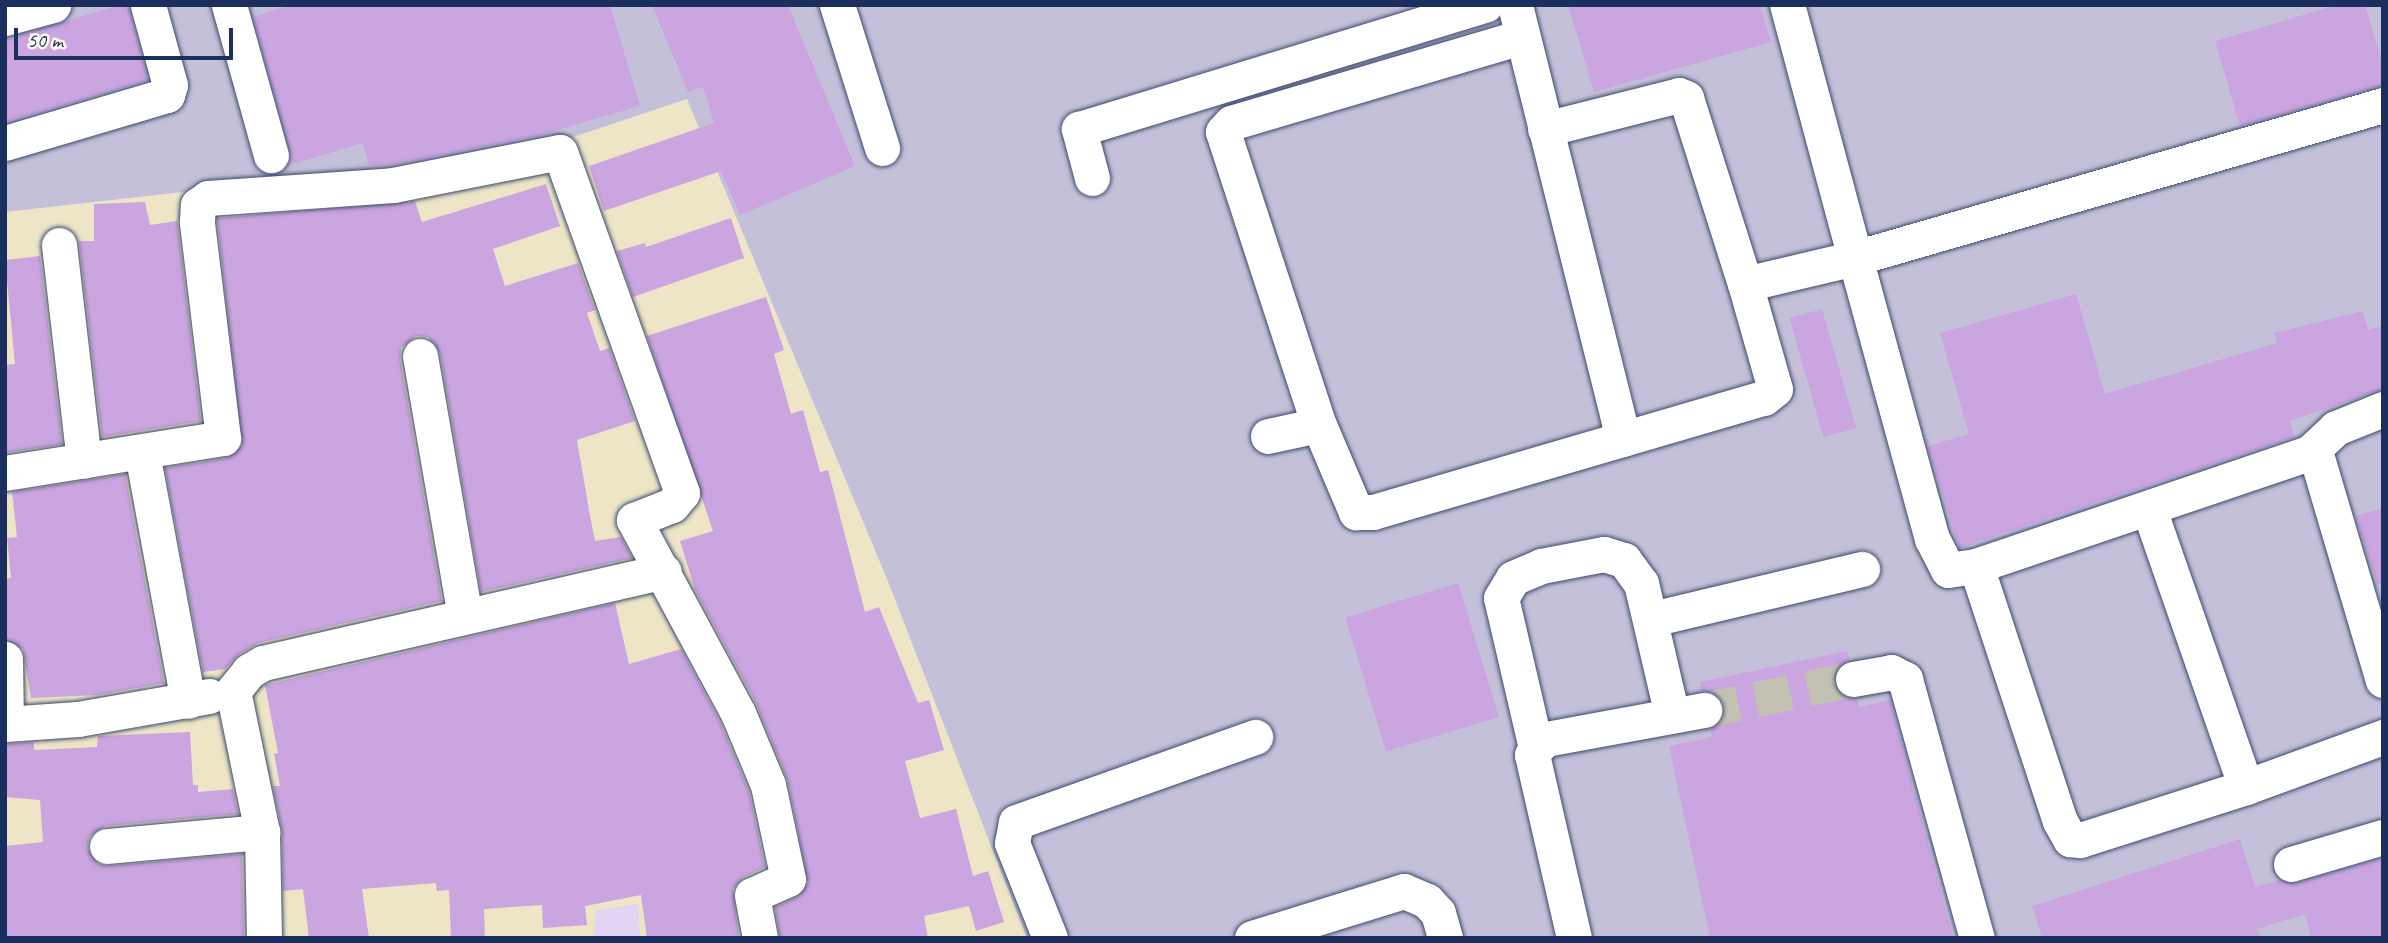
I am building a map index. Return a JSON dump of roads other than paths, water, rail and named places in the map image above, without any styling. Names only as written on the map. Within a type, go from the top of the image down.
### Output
[{"type":"street","points":[[5,18],[53,5]]},
{"type":"street","points":[[5,143],[170,91],[148,5]]},
{"type":"street","points":[[229,5],[271,155]]},
{"type":"street","points":[[837,5],[882,148]]},
{"type":"street","points":[[1092,177],[1079,129],[1485,5]]},
{"type":"street","points":[[1787,5],[1932,539],[1948,570],[1976,566],[2315,451],[2336,428],[2383,409]]},
{"type":"street","points":[[1545,129],[1679,95],[1686,98],[1775,389],[1764,398],[1623,439],[1364,513],[1352,509],[1319,425],[1223,132],[1231,123],[1518,21],[1545,129],[1623,439]]},
{"type":"street","points":[[1745,284],[1855,258],[2383,105]]},
{"type":"street","points":[[5,473],[142,453],[225,436],[206,310],[198,205],[208,198],[393,185],[561,152],[682,493],[672,505],[634,520],[664,571],[738,713],[768,785],[788,879],[752,895],[760,938]]},
{"type":"street","points":[[59,245],[84,461]]},
{"type":"street","points":[[420,356],[465,616]]},
{"type":"street","points":[[1268,436],[1319,425]]},
{"type":"street","points":[[2315,451],[2383,680]]},
{"type":"street","points":[[142,453],[188,701]]},
{"type":"street","points":[[2149,509],[2246,787]]},
{"type":"street","points":[[1536,748],[1501,598],[1513,578],[1541,566],[1604,554],[1624,561],[1641,583],[1688,713],[1546,739],[1532,755],[1574,938]]},
{"type":"street","points":[[1976,566],[2066,838],[2080,840],[2246,787],[2383,737]]},
{"type":"street","points":[[1652,619],[1862,569]]},
{"type":"street","points":[[5,659],[6,724],[78,719],[233,691],[263,663],[664,571]]},
{"type":"street","points":[[1853,679],[1891,672],[1905,679],[1977,938]]},
{"type":"street","points":[[233,691],[262,832],[264,938]]},
{"type":"street","points":[[1050,938],[1012,843],[1016,822],[1255,737]]},
{"type":"street","points":[[107,846],[262,832]]},
{"type":"street","points":[[2291,864],[2383,837]]},
{"type":"street","points":[[1252,938],[1405,891],[1427,901],[1438,913],[1445,938]]},
{"type":"tunnel","points":[[1704,710],[1853,679]]}]
